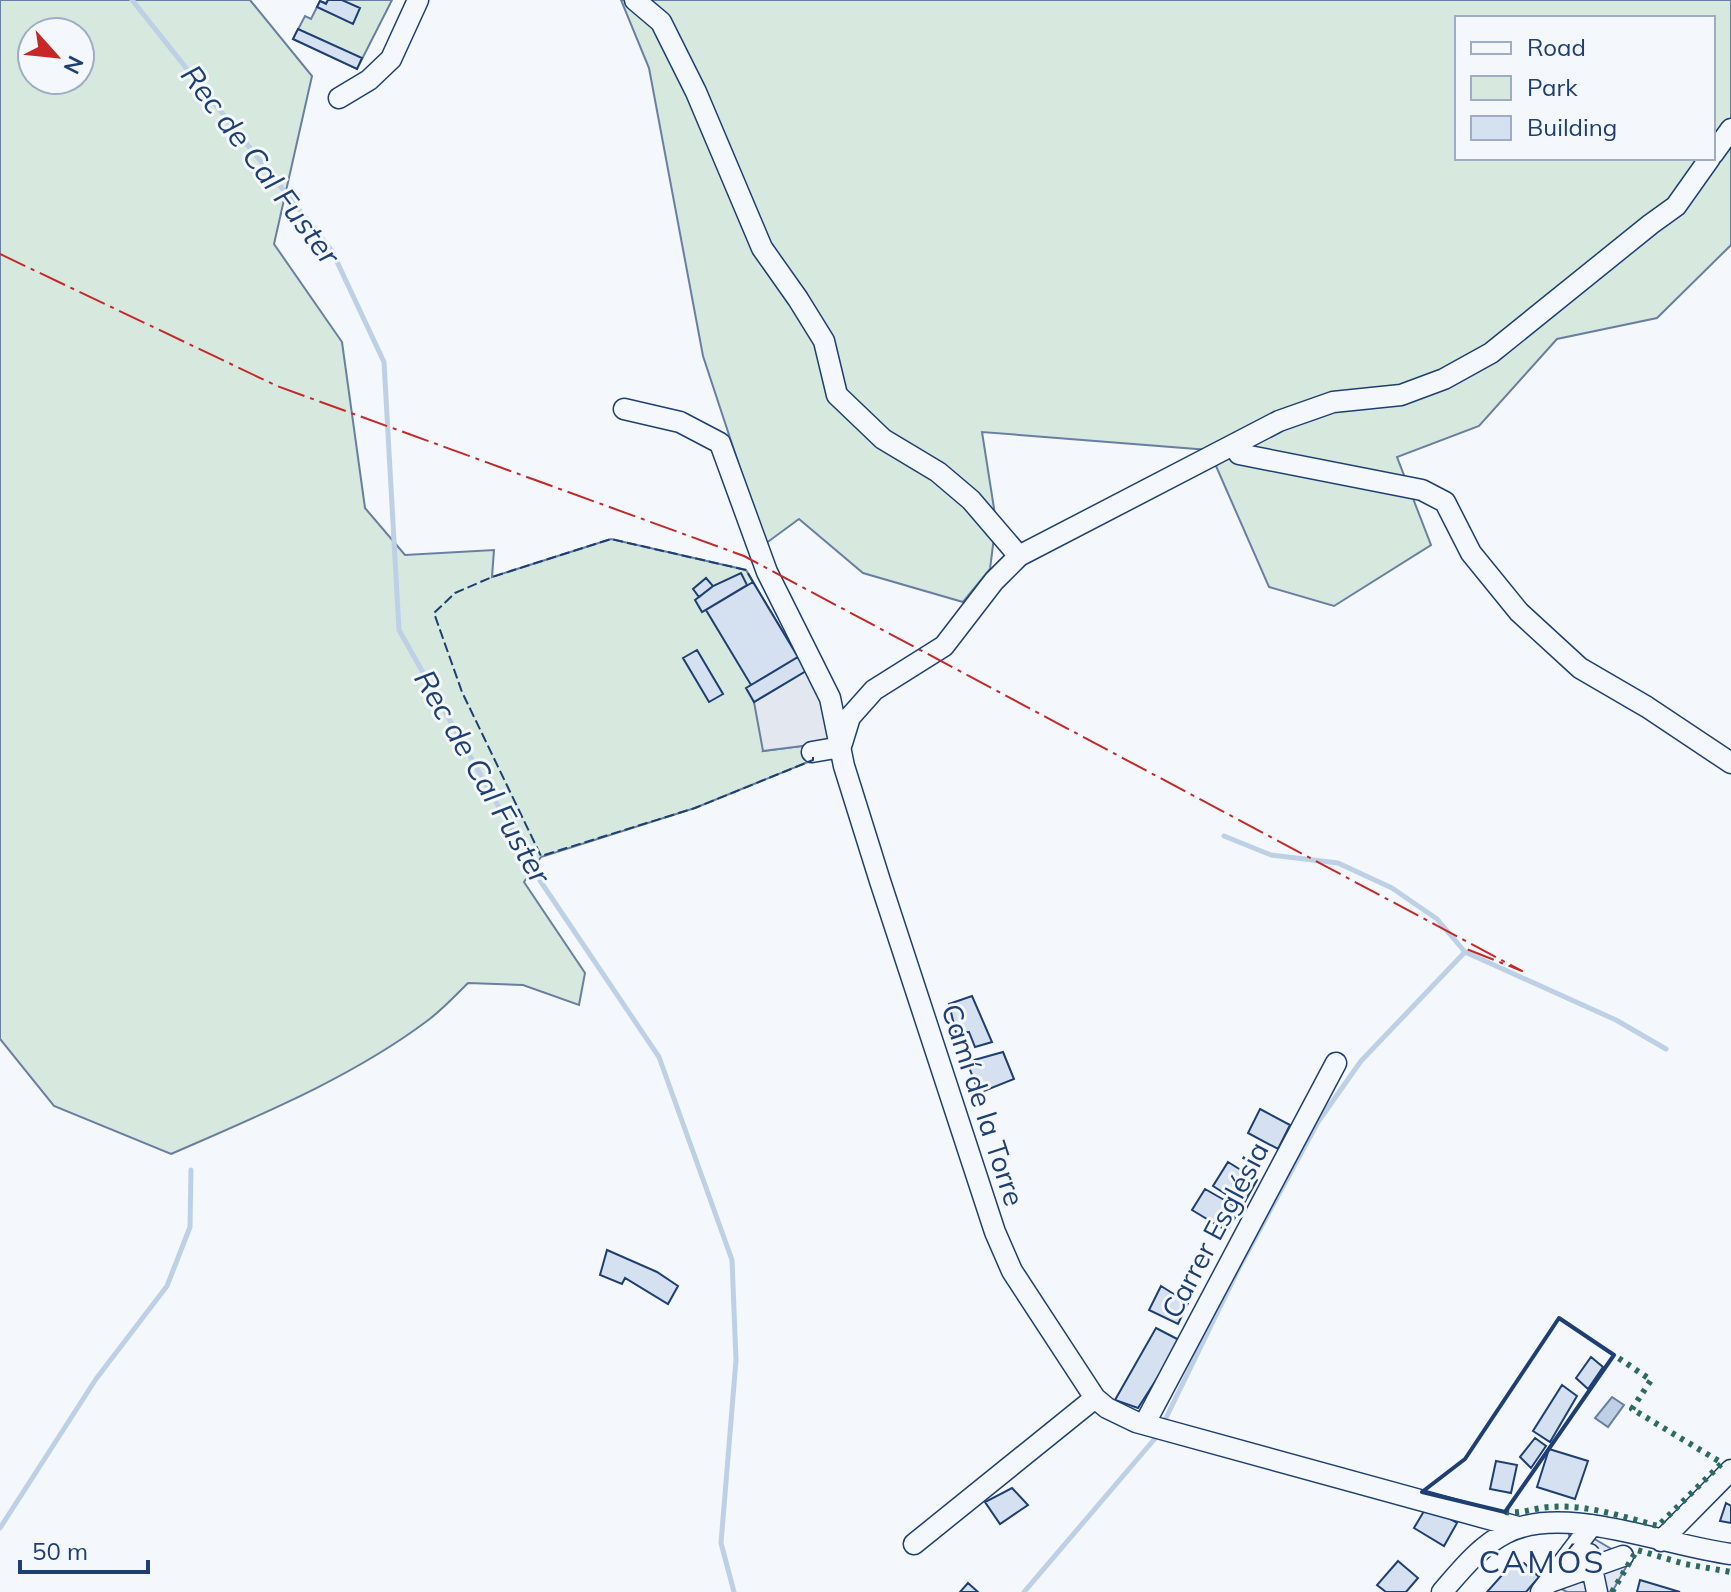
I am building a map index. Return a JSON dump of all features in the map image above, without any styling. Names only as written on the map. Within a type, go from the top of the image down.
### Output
[{"type":"street","points":[[339,98],[369,80],[391,59],[418,0]]},
{"type":"street","points":[[635,0],[661,22]]},
{"type":"street","points":[[658,0],[661,22],[696,92],[762,248],[824,341],[837,395],[883,439],[938,472],[971,500],[1019,556]]},
{"type":"street","points":[[1715,152],[1731,129]]},
{"type":"street","points":[[812,752],[841,747],[850,717],[874,690],[944,646],[994,581],[1019,556],[1279,421],[1333,402],[1401,395],[1444,379],[1491,353],[1676,206],[1709,160]]},
{"type":"street","name":"Camí de la Torre","points":[[624,409],[680,422],[720,443],[767,572],[830,698],[844,766],[995,1232],[1012,1271],[1095,1398],[1107,1408],[1136,1422],[1518,1527]]},
{"type":"street","points":[[1234,445],[1239,454],[1422,490],[1445,502],[1471,553],[1519,612],[1580,668],[1647,707],[1731,763]]},
{"type":"street","name":"Carrer Església","points":[[1145,1423],[1336,1063]]},
{"type":"street","points":[[914,1544],[1095,1398]]},
{"type":"street","points":[[1661,1541],[1731,1470]]},
{"type":"street","points":[[1471,1512],[1492,1542]]},
{"type":"street","points":[[1442,1592],[1465,1565],[1492,1542],[1518,1527],[1552,1521],[1731,1554]]},
{"type":"street","points":[[1589,1530],[1597,1592]]},
{"type":"street","points":[[1546,1587],[1589,1530]]},
{"type":"street","points":[[1546,1587],[1623,1556]]},
{"type":"green space","points":[[0,0],[250,0],[312,76],[274,244],[342,342],[365,508],[405,555],[494,550],[492,577],[611,539],[746,570],[806,671],[763,751],[810,745],[813,760],[695,808],[541,857],[524,882],[585,973],[579,1005],[523,985],[468,983],[443,1008],[398,1042],[336,1078],[171,1154],[54,1106],[0,1039]]},
{"type":"green space","points":[[328,0],[392,0],[357,69],[293,39],[305,16],[311,19],[320,1],[326,3]]},
{"type":"green space","points":[[621,0],[1731,0],[1731,245],[1657,318],[1557,339],[1479,426],[1397,457],[1431,545],[1334,606],[1269,587],[1209,450],[982,432],[996,521],[990,569],[963,602],[863,573],[799,519],[765,544],[703,356],[649,68]]},
{"type":"shaded area","points":[[806,671],[820,694],[834,742],[763,751],[754,702]]},
{"type":"shaded area","points":[[1568,1531],[1586,1534],[1630,1560],[1612,1592],[1567,1592],[1539,1577],[1570,1539]]},
{"type":"water","points":[[1612,1397],[1624,1405],[1608,1427],[1595,1418]]},
{"type":"building","points":[[328,0],[342,0],[360,8],[353,24],[317,7],[320,1],[326,4]]},
{"type":"building","points":[[298,29],[362,58],[357,69],[293,39]]},
{"type":"building","points":[[741,573],[747,585],[702,612],[695,600],[713,586]]},
{"type":"building","points":[[706,578],[713,586],[699,597],[693,589]]},
{"type":"building","points":[[753,582],[798,657],[751,685],[706,610]]},
{"type":"building","points":[[697,650],[723,694],[709,702],[683,658]]},
{"type":"building","points":[[798,657],[806,671],[754,702],[746,688]]},
{"type":"building","points":[[972,996],[992,1042],[975,1047],[969,1032],[956,1033],[949,1004]]},
{"type":"building","points":[[1003,1052],[1014,1079],[979,1093],[967,1062]]},
{"type":"building","points":[[1260,1109],[1290,1125],[1278,1149],[1248,1133]]},
{"type":"building","points":[[1228,1162],[1257,1180],[1243,1205],[1213,1186]]},
{"type":"building","points":[[1205,1189],[1240,1209],[1227,1231],[1192,1210]]},
{"type":"building","points":[[607,1250],[657,1272],[678,1286],[668,1304],[625,1278],[622,1284],[600,1275]]},
{"type":"building","points":[[1161,1286],[1188,1303],[1178,1324],[1149,1310]]},
{"type":"building","points":[[1156,1328],[1181,1341],[1138,1408],[1115,1400]]},
{"type":"building","points":[[1591,1357],[1603,1367],[1588,1389],[1576,1378]]},
{"type":"building","points":[[1562,1385],[1577,1396],[1550,1442],[1533,1431]]},
{"type":"building","points":[[1535,1438],[1546,1446],[1531,1468],[1520,1457]]},
{"type":"building","points":[[1549,1449],[1588,1461],[1575,1499],[1537,1487]]},
{"type":"building","points":[[1496,1461],[1517,1465],[1511,1493],[1490,1489]]},
{"type":"building","points":[[1012,1488],[1028,1505],[1000,1524],[985,1502]]},
{"type":"building","points":[[1726,1503],[1731,1506],[1731,1523],[1720,1521]]},
{"type":"building","points":[[1427,1506],[1457,1523],[1444,1546],[1414,1528]]},
{"type":"building","points":[[1398,1561],[1418,1578],[1406,1592],[1386,1592],[1377,1585]]},
{"type":"building","points":[[1524,1563],[1539,1577],[1526,1592],[1487,1592],[1511,1565]]},
{"type":"building","points":[[1640,1580],[1680,1592],[1637,1592]]},
{"type":"building","points":[[968,1583],[978,1592],[960,1592]]},
{"type":"waterway","name":"Rec de Cal Fuster","points":[[132,0],[332,251],[384,362],[399,630],[541,882],[659,1057],[732,1260],[736,1360],[721,1543],[734,1592]]},
{"type":"waterway","points":[[1224,836],[1271,855],[1338,863],[1392,888],[1437,919],[1465,952],[1616,1020],[1666,1049]]},
{"type":"waterway","points":[[1164,1422],[1240,1266],[1318,1122],[1361,1061],[1465,952]]},
{"type":"waterway","points":[[0,1528],[96,1379],[167,1286],[190,1227],[191,1170]]},
{"type":"waterway","points":[[1024,1592],[1158,1435]]},
{"type":"hedge","points":[[1505,1512],[1577,1507],[1658,1526],[1722,1463],[1632,1409],[1651,1380],[1614,1355]]},
{"type":"hedge","points":[[1612,1592],[1637,1550],[1685,1564],[1731,1572]]},
{"type":"fence","points":[[753,582],[746,570],[611,539],[492,577],[455,593],[434,613],[462,692],[541,856],[695,808],[813,760],[813,757]]},
{"type":"wall","points":[[1559,1318],[1614,1355],[1505,1512],[1422,1492],[1465,1459],[1559,1318]]},
{"type":"power","points":[[0,254],[277,386],[744,556],[1522,971],[1464,948]]},
{"type":"district","name":"CAMÓS","points":[[1542,1562]]}]
